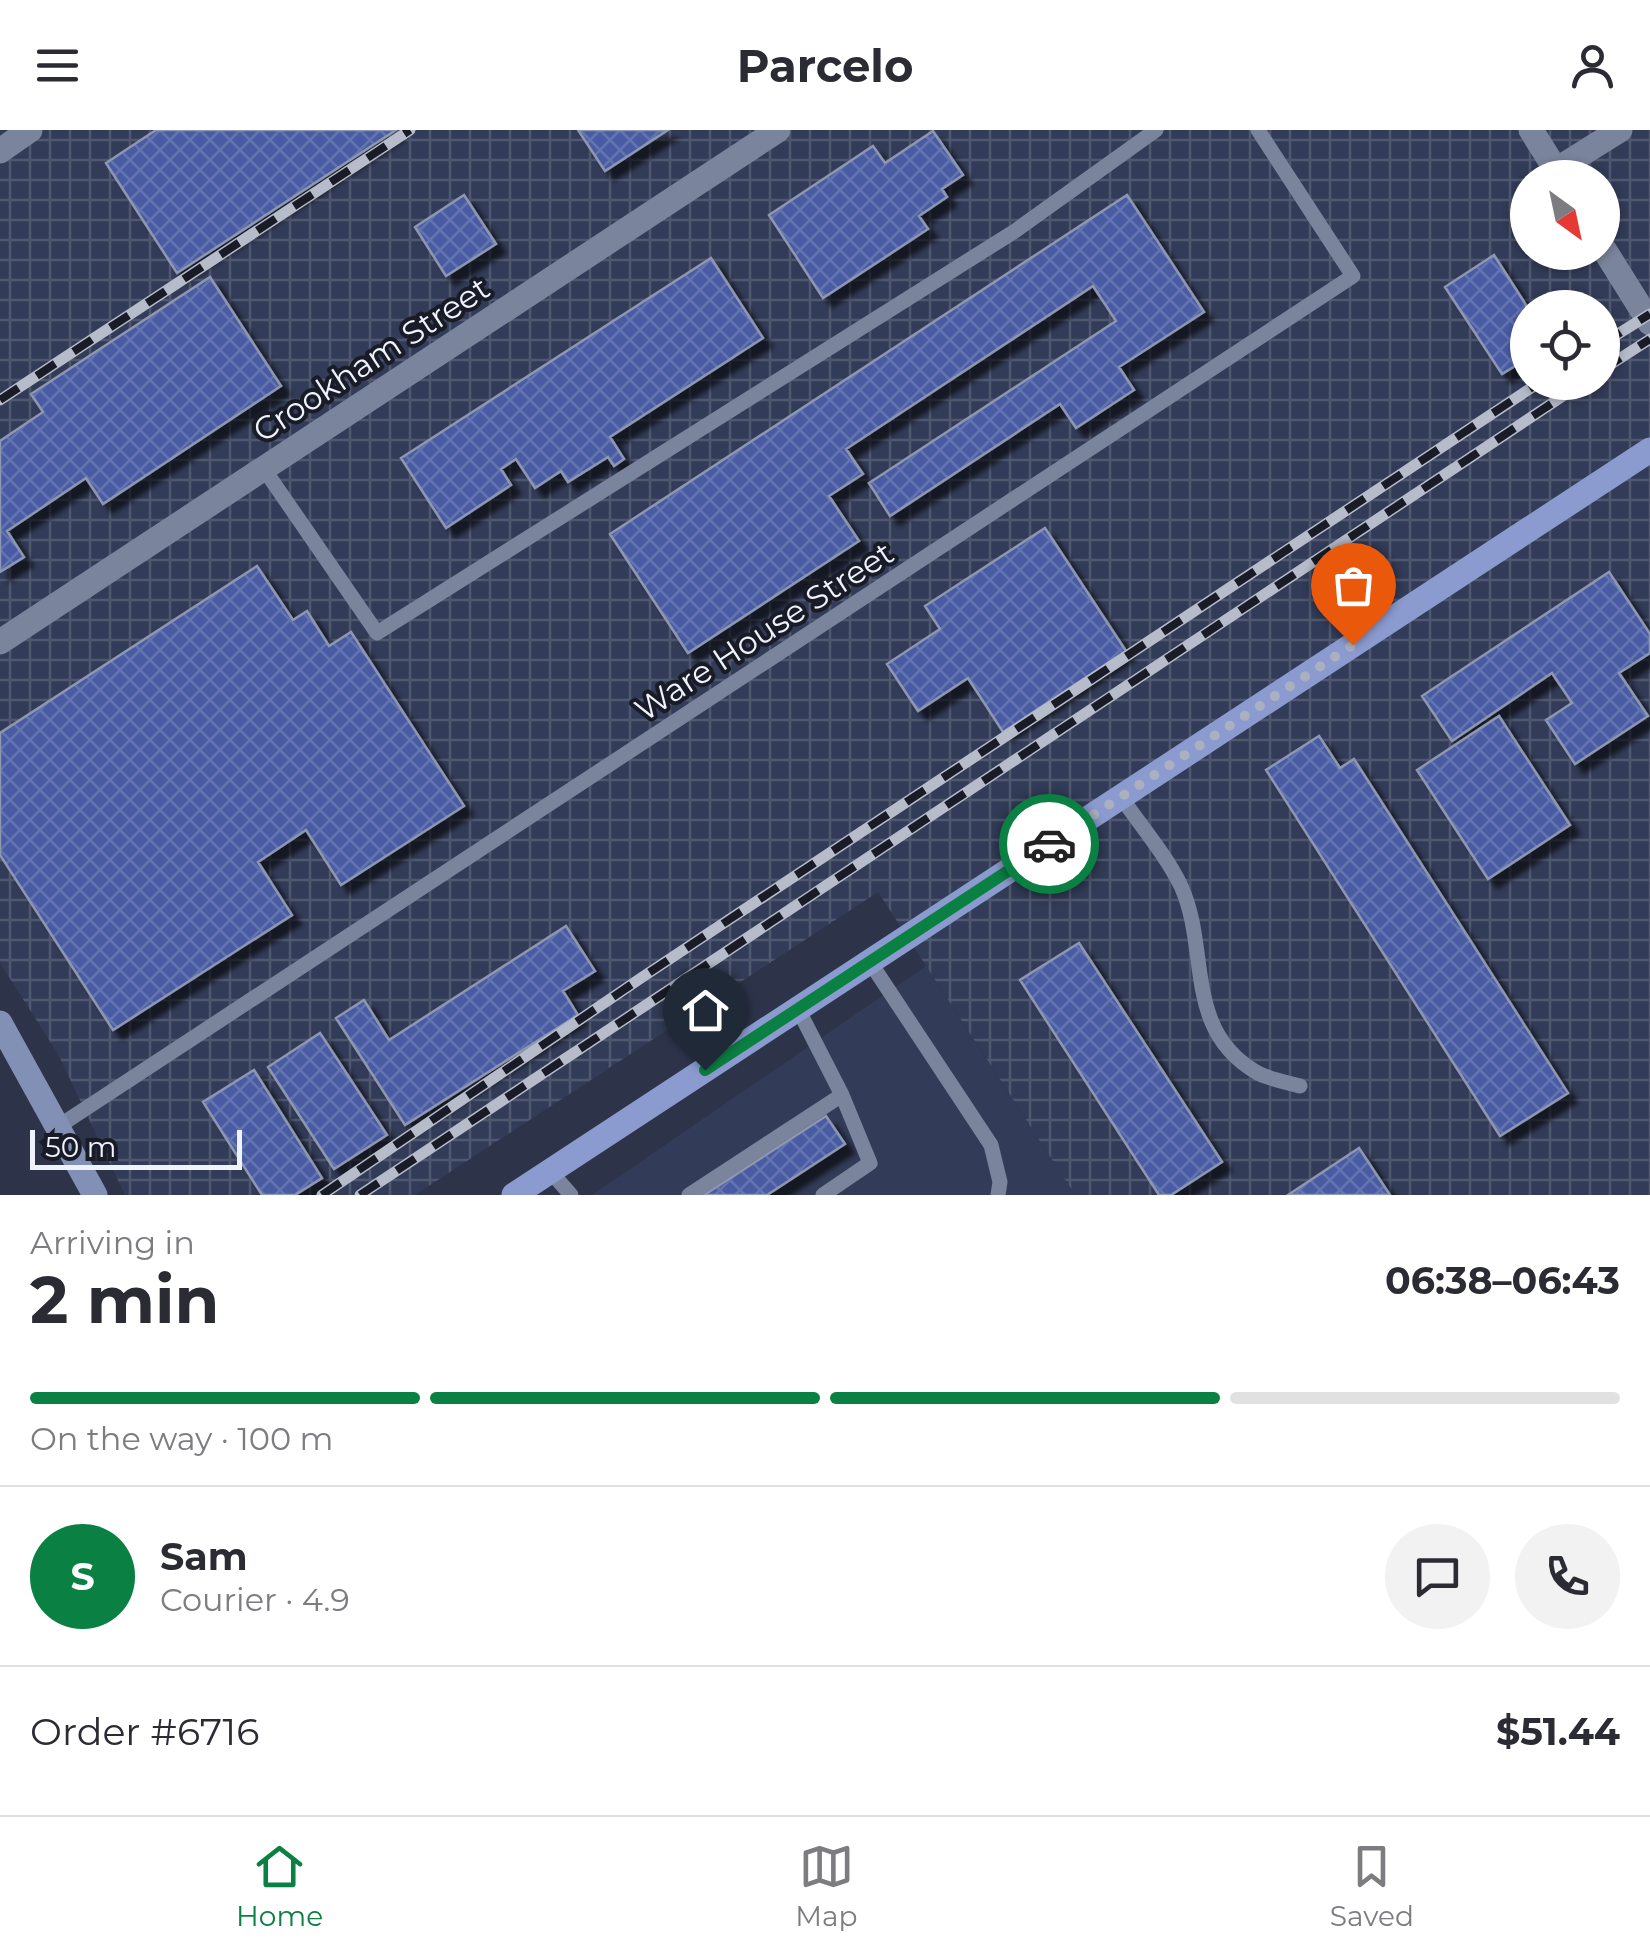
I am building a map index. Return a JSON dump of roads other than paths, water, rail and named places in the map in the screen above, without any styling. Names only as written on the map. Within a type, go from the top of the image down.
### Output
[{"type":"main road","points":[[514,1195],[1650,450]]},
{"type":"street","points":[[0,150],[30,130]]},
{"type":"street","name":"Crookham Street","points":[[0,642],[778,130]]},
{"type":"street","points":[[1531,130],[1549,160]]},
{"type":"street","points":[[1578,160],[1620,130]]},
{"type":"street","points":[[1617,270],[1650,323]]},
{"type":"street","points":[[0,1023],[95,1195]]},
{"type":"lane","points":[[264,469],[377,633],[1014,231],[1156,130]]},
{"type":"lane","name":"Ware House Street","points":[[59,1126],[1353,276],[1258,130]]},
{"type":"lane","points":[[1122,797],[1182,888],[1199,959],[1205,1011],[1229,1049],[1257,1073],[1300,1086]]},
{"type":"lane","points":[[870,962],[992,1144],[1000,1182],[998,1195]]},
{"type":"lane","points":[[798,1009],[842,1095],[870,1164],[824,1195]]},
{"type":"lane","points":[[689,1195],[842,1095]]},
{"type":"lane","points":[[550,1171],[571,1195]]},
{"type":"railway","points":[[0,400],[410,130]]},
{"type":"railway","points":[[1620,333],[1650,314]]},
{"type":"railway","points":[[1620,358],[1650,339]]},
{"type":"railway","points":[[322,1195],[641,978],[1513,400]]},
{"type":"railway","points":[[360,1195],[1557,400]]}]
